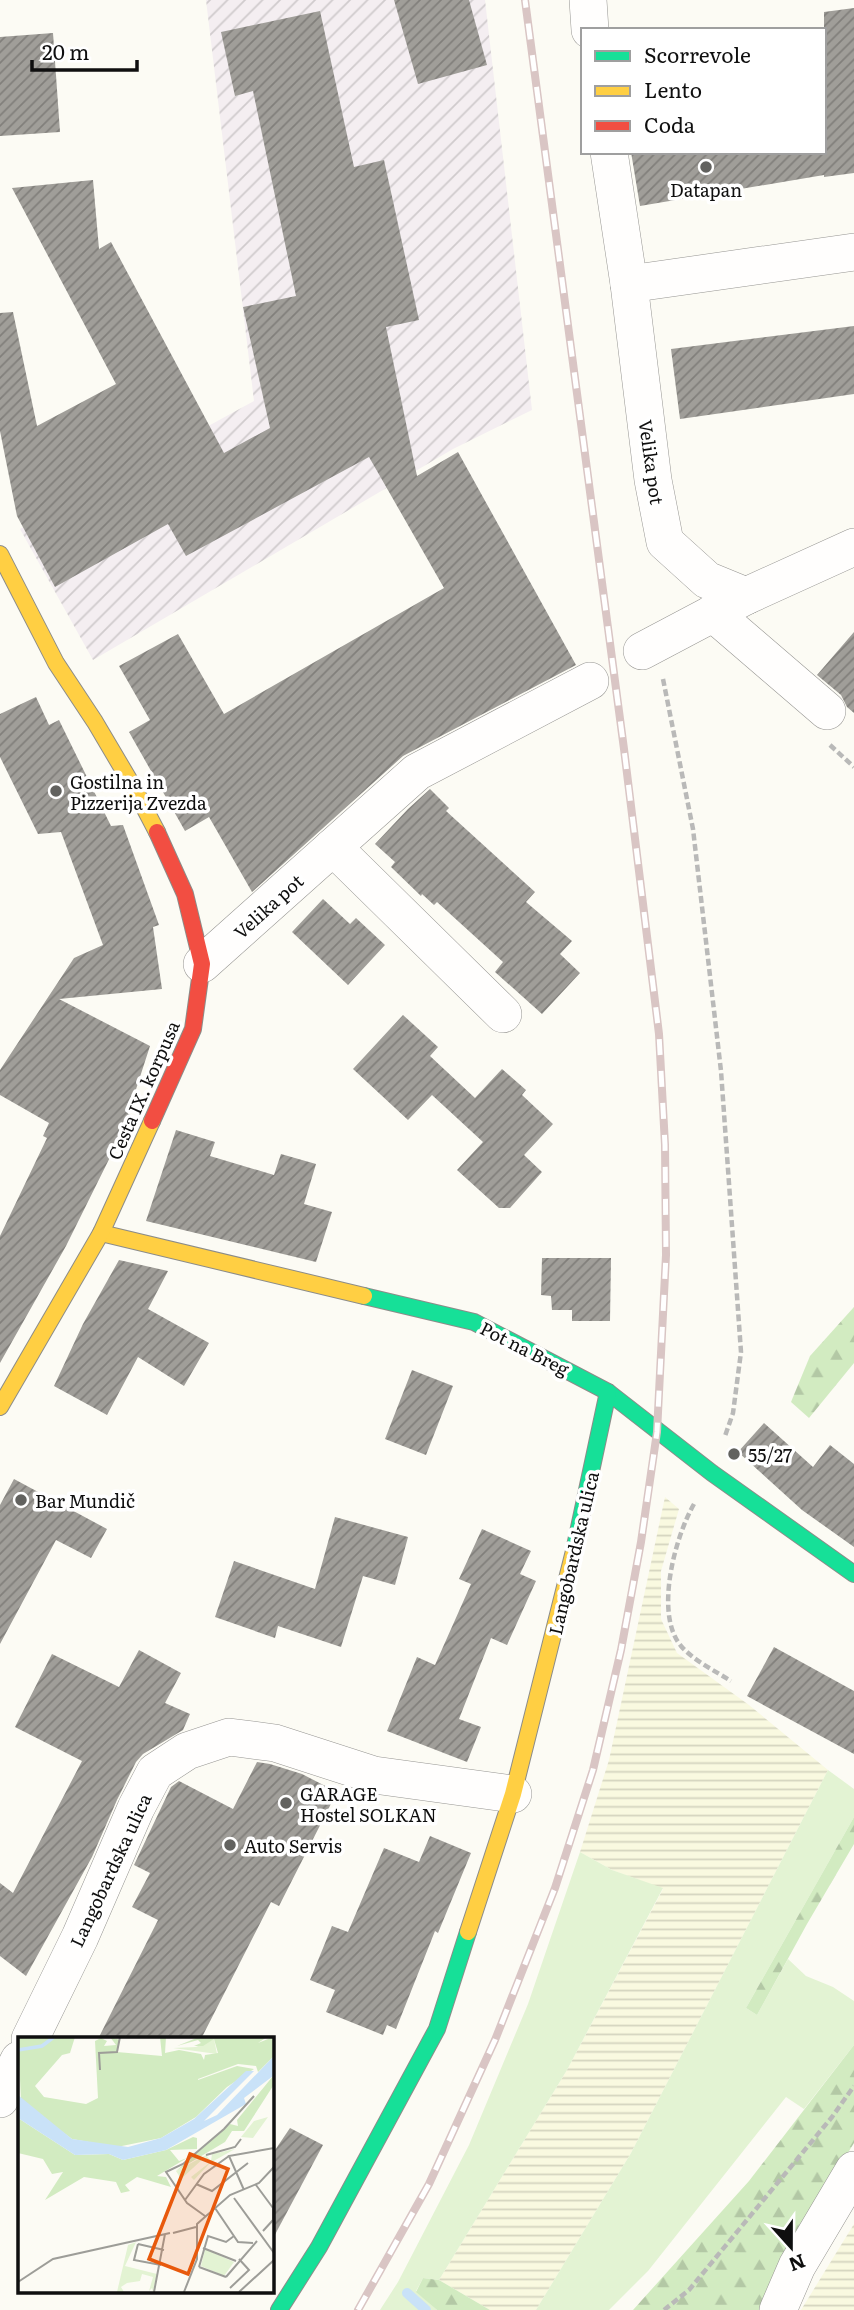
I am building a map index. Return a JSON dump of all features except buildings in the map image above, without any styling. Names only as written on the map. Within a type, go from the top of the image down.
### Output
[{"type":"street","points":[[588,0],[590,28]]},
{"type":"street","name":"Velika pot","points":[[609,154],[629,284],[653,480],[665,542],[708,580],[746,596]]},
{"type":"street","points":[[629,284],[854,253]]},
{"type":"street","points":[[649,647],[746,596],[854,547]]},
{"type":"street","name":"Cesta IX. korpusa","points":[[0,1407],[101,1233],[193,1029],[202,964],[185,894],[166,851],[108,744],[56,663],[1,557]]},
{"type":"street","points":[[713,613],[827,711]]},
{"type":"street","name":"Velika pot","points":[[202,964],[416,772],[590,681]]},
{"type":"street","points":[[333,847],[503,1014]]},
{"type":"street","name":"Pot na Breg","points":[[101,1233],[474,1322],[608,1392],[712,1473],[854,1574]]},
{"type":"street","name":"Langobardska ulica","points":[[279,2310],[319,2247],[437,2029],[513,1794],[567,1586],[608,1392]]},
{"type":"street","name":"Langobardska ulica","points":[[31,2037],[155,1772],[187,1751],[229,1737],[275,1743],[374,1775],[513,1794]]},
{"type":"street","points":[[0,2099],[18,2062]]},
{"type":"street","points":[[778,2310],[797,2266],[854,2170]]},
{"type":"path","points":[[649,647],[693,829],[721,1071],[741,1352],[733,1413],[712,1473],[689,1514],[674,1560],[667,1614],[680,1646],[731,1681]]},
{"type":"path","points":[[664,2310],[689,2290],[832,2117],[854,2086]]},
{"type":"shaded area","points":[[206,0],[485,0],[532,410],[453,449],[93,660],[20,529],[254,401]]},
{"type":"green space","points":[[854,1307],[854,1363],[809,1418],[791,1402],[810,1356]]},
{"type":"green space","points":[[665,1497],[679,1509],[661,1571],[661,1619],[677,1653],[749,1705],[828,1770],[631,2153],[536,2310],[490,2310],[439,2280],[567,2070],[663,1889],[612,1870],[580,1852],[609,1760]]},
{"type":"green space","points":[[828,1770],[854,1789],[854,1817],[746,2008],[757,2015],[788,1959],[806,1976],[833,1987],[854,2001],[854,2045],[804,2109],[786,2097],[648,2271],[609,2310],[536,2310],[631,2153]]},
{"type":"green space","points":[[854,1817],[854,1844],[757,2015],[746,2008]]},
{"type":"green space","points":[[580,1852],[612,1870],[663,1888],[567,2070],[439,2280],[423,2278],[416,2291],[437,2310],[380,2310],[398,2282],[469,2145],[528,2004]]},
{"type":"green space","points":[[854,2045],[854,2143],[821,2196],[763,2310],[633,2310],[749,2181]]},
{"type":"green space","points":[[854,2224],[854,2310],[801,2310]]},
{"type":"green space","points":[[423,2278],[439,2280],[490,2310],[437,2310],[416,2292]]},
{"type":"waterway","points":[[407,2293],[426,2310]]},
{"type":"railway","points":[[358,2310],[429,2184],[495,2040],[555,1888],[593,1770],[621,1650],[641,1542],[657,1432],[666,1255],[665,1145],[659,1034],[525,0]]},
{"type":"traffic: fast","points":[[364,1296],[474,1322],[608,1392],[712,1473],[854,1574]]},
{"type":"traffic: fast","points":[[574,1551],[608,1392]]},
{"type":"traffic: fast","points":[[279,2310],[319,2247],[437,2029],[468,1932]]},
{"type":"traffic: slow","points":[[0,554],[56,663],[95,722],[157,832]]},
{"type":"traffic: slow","points":[[0,1407],[101,1233],[152,1121]]},
{"type":"traffic: slow","points":[[101,1233],[364,1296]]},
{"type":"traffic: slow","points":[[468,1932],[513,1794],[574,1551]]},
{"type":"traffic: jam","points":[[152,1121],[193,1029],[202,964],[185,894],[157,832]]},
{"type":"place","name":"Datapan","points":[[706,167]]},
{"type":"place","name":"Gostilna in Pizzerija Zvezda","points":[[56,791]]},
{"type":"place","name":"55/27","points":[[734,1454]]},
{"type":"place","name":"Bar Mundič","points":[[21,1500]]},
{"type":"place","name":"GARAGE Hostel SOLKAN","points":[[286,1803]]},
{"type":"place","name":"Auto Servis","points":[[230,1845]]}]
